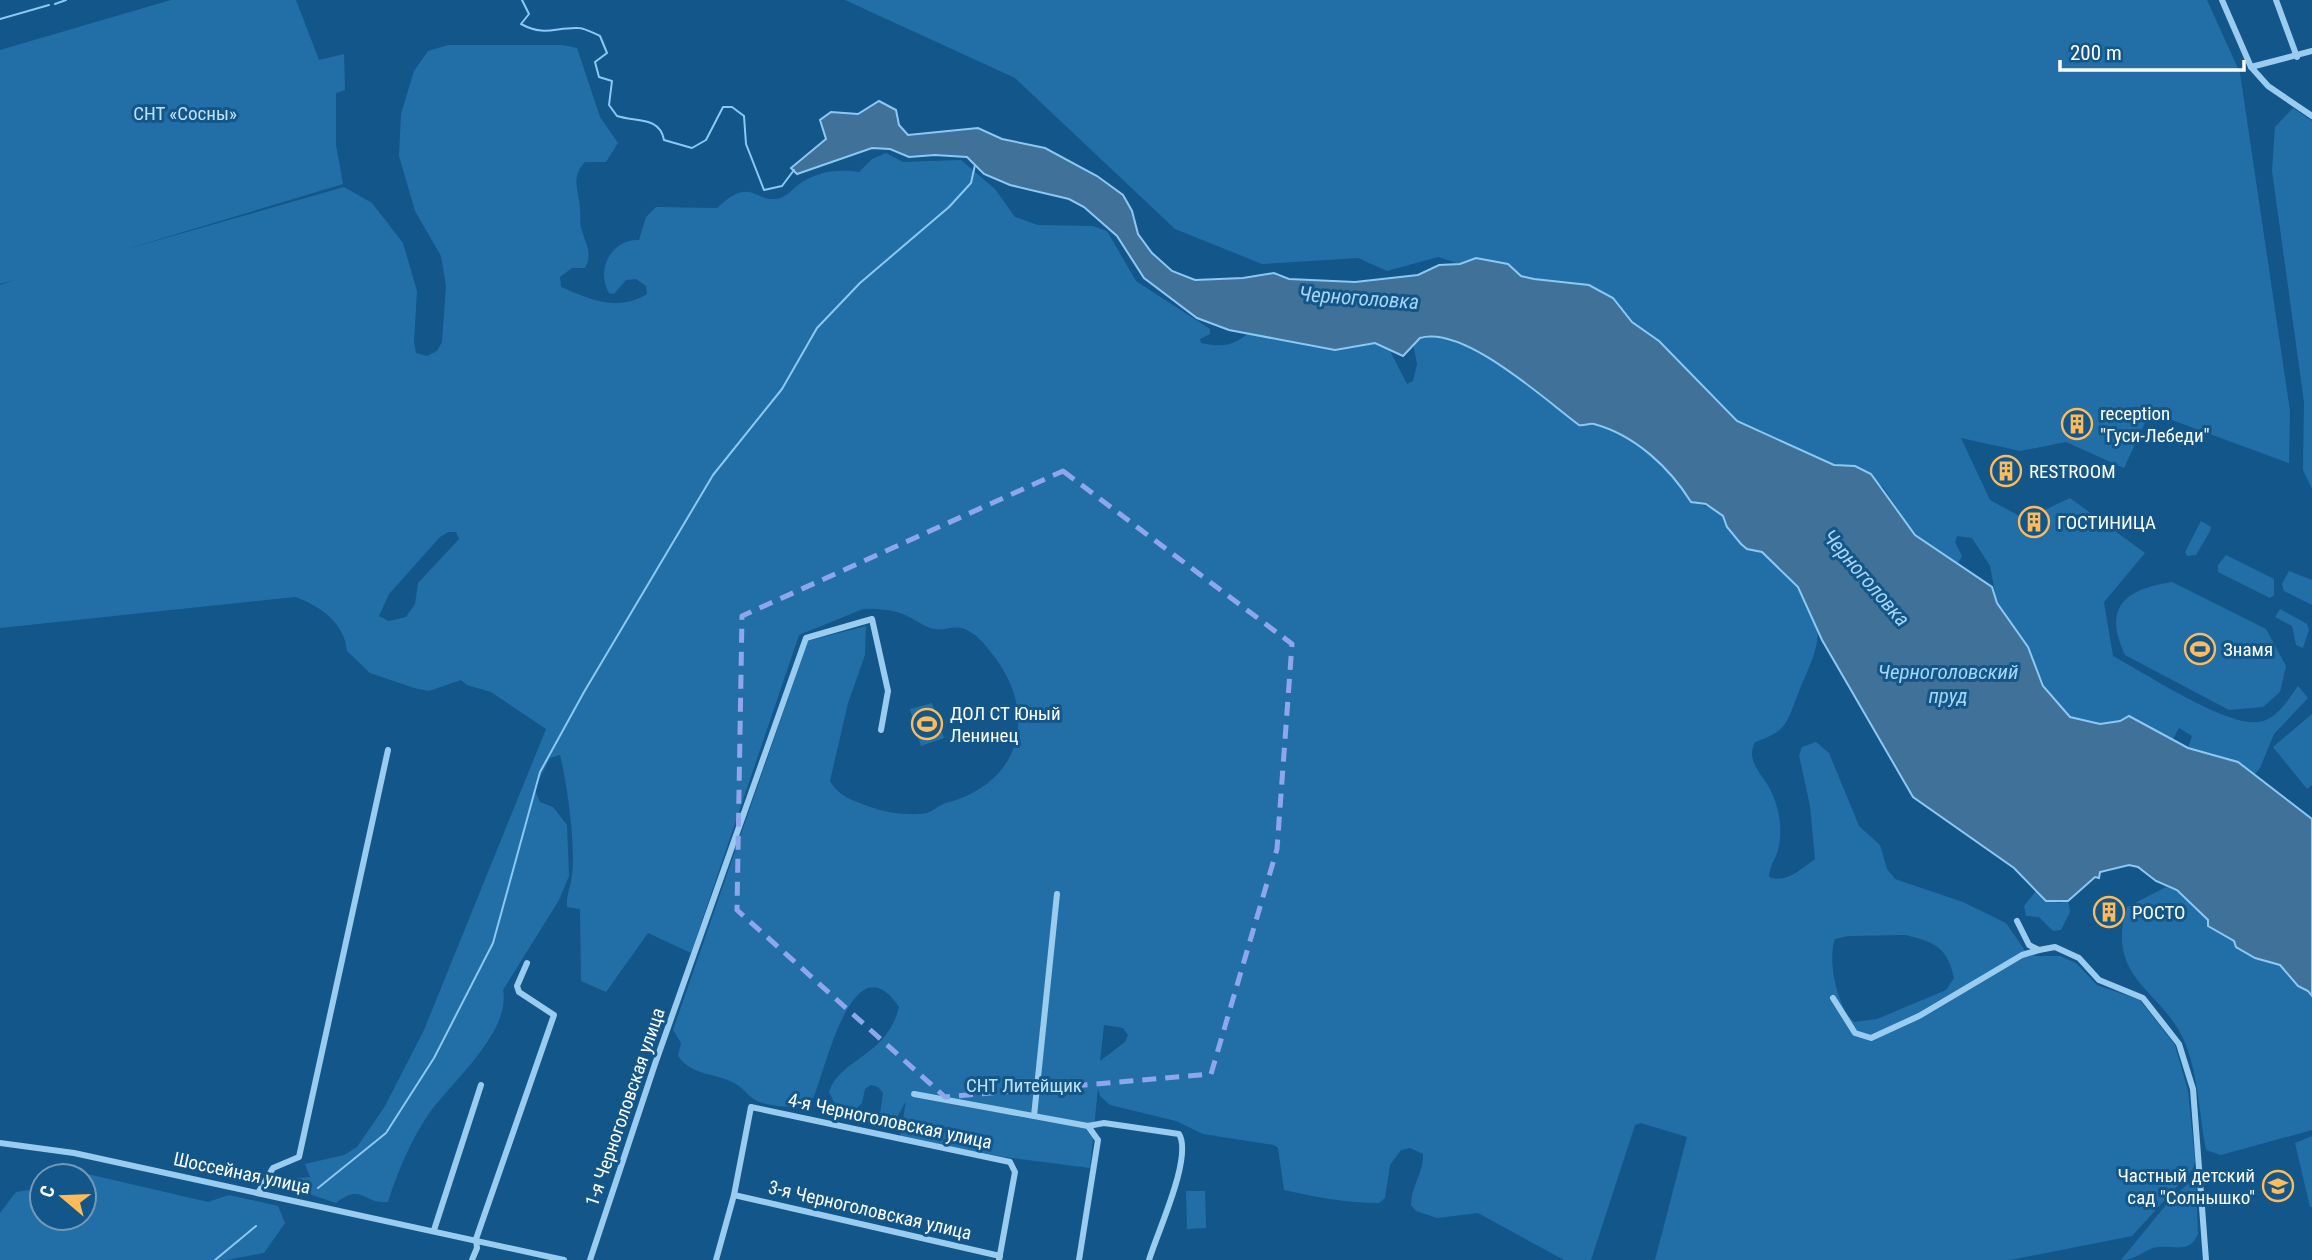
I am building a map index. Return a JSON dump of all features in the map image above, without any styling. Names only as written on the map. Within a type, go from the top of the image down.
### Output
[{"type":"street","points":[[2222,0],[2251,67],[2268,86],[2312,116]]},
{"type":"street","points":[[2276,0],[2297,57]]},
{"type":"street","points":[[2251,67],[2312,51]]},
{"type":"street","name":"1-я Черноголовская улица","points":[[590,1260],[655,1065],[806,638],[872,619],[888,691],[881,730]]},
{"type":"street","points":[[258,1193],[273,1168],[299,1157],[388,750]]},
{"type":"street","points":[[1034,1116],[1057,894]]},
{"type":"street","points":[[2017,921],[2029,945],[2039,950]]},
{"type":"street","points":[[1833,998],[1855,1032],[1871,1038],[1919,1016],[2022,955],[2055,947],[2079,958],[2099,980],[2143,998],[2179,1044],[2193,1089],[2206,1260]]},
{"type":"street","points":[[472,1260],[477,1248],[476,1239],[554,1015],[519,992],[517,986],[527,963]]},
{"type":"street","points":[[647,1060],[655,1065]]},
{"type":"street","points":[[434,1230],[481,1085]]},
{"type":"street","points":[[914,1094],[1088,1126],[1104,1123],[1175,1132],[1183,1141],[1176,1182],[1149,1260]]},
{"type":"street","name":"4-я Черноголовская улица","points":[[734,1195],[751,1107],[1010,1162],[1015,1172],[999,1258]]},
{"type":"street","points":[[1079,1260],[1098,1140],[1088,1126]]},
{"type":"street","name":"Шоссейная улица","points":[[0,1143],[74,1153],[564,1260]]},
{"type":"street","points":[[716,1260],[734,1195]]},
{"type":"street","name":"3-я Черноголовская улица","points":[[734,1195],[999,1258]]},
{"type":"highlighted area","points":[[1063,471],[1292,644],[1277,849],[1211,1074],[945,1097],[737,910],[742,616]]},
{"type":"green space","points":[[171,0],[296,0],[319,60],[344,54],[345,90],[336,93],[336,145],[343,184],[120,251],[344,187],[372,203],[403,243],[417,291],[414,342],[416,353],[427,356],[437,351],[442,342],[446,286],[441,256],[415,211],[399,156],[401,114],[414,71],[428,51],[448,45],[562,45],[577,48],[600,117],[618,143],[606,162],[585,162],[580,168],[576,184],[588,258],[585,268],[572,268],[560,277],[561,287],[594,300],[625,302],[647,294],[646,286],[636,279],[626,280],[614,294],[609,293],[604,274],[605,265],[614,250],[621,244],[639,240],[646,217],[656,207],[717,208],[738,193],[746,192],[764,198],[780,198],[805,180],[820,174],[835,171],[859,172],[872,159],[886,153],[903,162],[961,160],[995,189],[1015,217],[1038,225],[1093,226],[1107,231],[1136,281],[1210,329],[1210,334],[1200,339],[1201,343],[1226,345],[1247,334],[1335,350],[1374,343],[1388,347],[1407,384],[1413,381],[1417,364],[1413,344],[1429,338],[1450,340],[1474,350],[1522,381],[1578,425],[1594,424],[1637,444],[1662,465],[1691,502],[1717,511],[1724,517],[1741,544],[1761,551],[1778,564],[1810,607],[1817,627],[1817,643],[1791,712],[1780,730],[1755,742],[1752,749],[1756,768],[1777,806],[1780,823],[1780,840],[1769,877],[1787,877],[1815,859],[1810,806],[1799,755],[1802,747],[1816,742],[1829,753],[1859,826],[1880,845],[1887,869],[1895,879],[1963,902],[2006,923],[2026,952],[2035,956],[2060,956],[2076,963],[2097,985],[2140,1000],[2175,1045],[2188,1091],[2195,1161],[2193,1169],[2132,1236],[2010,1260],[1655,1260],[1687,1137],[1641,1123],[1635,1125],[1591,1260],[1564,1260],[1478,1213],[1437,1218],[1416,1211],[1411,1205],[1423,1154],[1410,1148],[1401,1150],[1390,1165],[1385,1198],[1379,1203],[1307,1195],[1284,1190],[1278,1148],[1274,1145],[1203,1134],[1176,1121],[1110,1105],[1100,1096],[1098,1088],[1090,1168],[1004,1157],[900,1137],[906,1101],[895,1121],[887,1121],[880,1114],[883,1093],[878,1087],[871,1085],[865,1089],[862,1103],[852,1113],[839,1112],[829,1092],[843,1071],[885,1037],[893,1024],[899,1007],[882,990],[867,988],[854,999],[832,1043],[811,1104],[784,1107],[757,1101],[736,1084],[697,1071],[683,1062],[678,1056],[681,1043],[673,1030],[808,641],[866,626],[865,655],[848,703],[830,781],[838,791],[861,804],[907,814],[927,813],[971,794],[991,780],[1006,764],[1015,744],[1018,723],[1016,701],[1008,678],[979,638],[961,628],[927,627],[901,613],[863,609],[799,635],[691,953],[648,933],[606,992],[581,981],[580,909],[567,907],[573,863],[568,797],[560,755],[550,758],[534,789],[540,802],[553,807],[567,825],[569,876],[559,900],[503,990],[503,1006],[489,1040],[428,1115],[405,1157],[388,1202],[352,1194],[336,1203],[291,1188],[293,1179],[310,1177],[305,1164],[344,1155],[357,1147],[385,1106],[424,1030],[546,729],[491,692],[467,685],[461,680],[429,691],[370,673],[347,651],[341,632],[329,616],[295,597],[0,628],[0,285],[15,280],[0,284],[0,50]],"holes":[[[448,532],[456,532],[459,539],[418,583],[415,604],[406,617],[389,621],[379,616],[389,594],[440,537]],[[1906,935],[1925,941],[1943,952],[1954,978],[1946,990],[1877,1019],[1854,1022],[1838,994],[1832,958],[1835,939],[1848,936]],[[1104,1025],[1123,1028],[1128,1035],[1125,1042],[1100,1061]]]},
{"type":"green space","points":[[845,0],[2207,0],[2240,73],[2290,411],[2289,463],[2150,412],[2124,468],[2066,442],[2020,451],[1961,438],[1990,500],[2025,519],[2070,498],[2145,553],[2104,602],[2113,656],[2207,708],[2245,721],[2259,722],[2271,717],[2298,686],[2308,698],[2274,734],[2260,768],[2254,775],[2232,760],[2188,748],[2192,736],[2179,728],[2172,741],[2129,716],[2110,724],[2088,723],[2070,717],[2048,694],[2028,647],[1997,603],[1990,566],[1972,538],[1957,536],[1955,542],[1962,556],[1958,563],[1915,535],[1883,487],[1855,466],[1834,465],[1737,421],[1632,322],[1613,298],[1589,285],[1521,276],[1508,264],[1476,258],[1460,264],[1438,257],[1387,271],[1358,258],[1262,264],[1175,229],[1015,78]]},
{"type":"green space","points":[[2293,108],[2312,121],[2312,489],[2303,470],[2304,402],[2272,171],[2275,127]]},
{"type":"green space","points":[[2201,521],[2211,527],[2210,531],[2196,555],[2187,556],[2185,552]]},
{"type":"green space","points":[[2226,555],[2274,579],[2274,595],[2270,598],[2218,572],[2218,565]]},
{"type":"green space","points":[[2289,571],[2312,580],[2312,605],[2284,591],[2282,584]]},
{"type":"green space","name":"Знамя","points":[[2172,582],[2266,629],[2286,666],[2280,692],[2263,707],[2229,710],[2125,655],[2116,624],[2123,603],[2142,589]]},
{"type":"green space","points":[[2280,609],[2307,624],[2309,630],[2303,648],[2296,645],[2292,626],[2275,617]]},
{"type":"green space","name":"ДОЛ СТ Юный Ленинец","points":[[932,703],[944,738],[921,746],[910,709]]},
{"type":"green space","points":[[2312,714],[2312,785],[2307,789],[2273,747]]},
{"type":"green space","points":[[2166,887],[2177,890],[2208,920],[2208,926],[2234,941],[2236,947],[2255,958],[2280,965],[2298,986],[2309,991],[2312,996],[2312,1130],[2221,1155],[2206,1150],[2196,1084],[2186,1045],[2165,1011],[2130,969],[2124,952],[2122,932],[2127,907]]},
{"type":"green space","points":[[2036,891],[2058,903],[2068,901],[2070,912],[2061,930],[2053,931],[2039,917],[2026,916],[2024,906]]},
{"type":"green space","points":[[2312,1136],[2312,1207],[2310,1207],[2295,1143]]},
{"type":"green space","points":[[98,1176],[208,1202],[229,1195],[278,1206],[285,1223],[264,1253],[226,1260],[0,1260],[0,1213],[16,1192],[28,1190],[28,1232],[98,1232]]},
{"type":"green space","points":[[2193,1179],[2196,1185],[2198,1234],[2194,1241],[2184,1247],[2153,1248],[2121,1260],[2170,1200]]},
{"type":"green space","points":[[1186,1191],[1205,1191],[1206,1228],[1187,1229]]},
{"type":"water","name":"Черноголовский пруд","points":[[879,101],[896,110],[899,125],[908,135],[978,128],[1002,139],[1045,148],[1097,176],[1123,195],[1132,211],[1138,234],[1152,253],[1172,271],[1195,280],[1243,278],[1274,273],[1289,279],[1355,282],[1418,275],[1439,265],[1460,264],[1476,258],[1508,264],[1521,276],[1589,285],[1613,298],[1632,322],[1659,341],[1737,421],[1834,465],[1855,466],[1871,474],[1915,535],[1992,587],[1997,603],[2028,647],[2043,686],[2070,717],[2100,724],[2120,721],[2129,716],[2188,748],[2238,762],[2312,819],[2312,996],[2298,986],[2280,965],[2255,958],[2236,947],[2234,941],[2208,926],[2208,920],[2177,890],[2156,881],[2138,867],[2129,865],[2100,872],[2099,878],[2095,877],[2068,901],[2046,901],[2014,868],[1913,797],[1822,640],[1798,587],[1762,552],[1747,549],[1741,544],[1727,527],[1723,516],[1706,504],[1691,502],[1673,477],[1650,454],[1609,429],[1594,424],[1579,425],[1503,367],[1480,353],[1458,342],[1438,337],[1420,338],[1403,356],[1375,343],[1335,350],[1229,330],[1197,318],[1144,278],[1117,236],[1084,207],[1069,199],[1010,185],[984,174],[967,157],[909,157],[890,149],[872,148],[797,174],[791,168],[826,139],[820,120],[831,112],[858,114]]},
{"type":"waterway","points":[[55,4],[66,0]]},
{"type":"waterway","name":"Черноголовка","points":[[522,0],[529,14],[521,24],[529,28],[544,31],[581,28],[600,36],[607,53],[595,62],[599,77],[612,81],[609,105],[617,116],[652,123],[662,132],[664,140],[692,148],[706,140],[723,107],[732,107],[744,116],[746,144],[764,190],[782,186],[794,170]]},
{"type":"waterway","points":[[0,19],[49,5]]},
{"type":"waterway","points":[[318,1188],[386,1133],[434,1058],[493,943],[540,772],[584,692],[713,475],[782,389],[817,328],[860,283],[949,207],[971,183],[975,165]]},
{"type":"waterway","points":[[215,1260],[256,1226]]},
{"type":"place","name":"reception \"Гуси-Лебеди\"","points":[[2077,424]]},
{"type":"place","name":"RESTROOM","points":[[2006,471]]},
{"type":"place","name":"ГОСТИНИЦА","points":[[2034,522]]},
{"type":"place","name":"Знамя","points":[[2200,649]]},
{"type":"place","name":"ДОЛ СТ Юный Ленинец","points":[[927,724]]},
{"type":"place","name":"РОСТО","points":[[2109,912]]},
{"type":"place","name":"Частный детский сад \"Солнышко\"","points":[[2278,1186]]},
{"type":"park label","name":"СНТ «Сосны»","points":[[185,113]]},
{"type":"park label","name":"СНТ Литейщик","points":[[1024,1085]]}]
